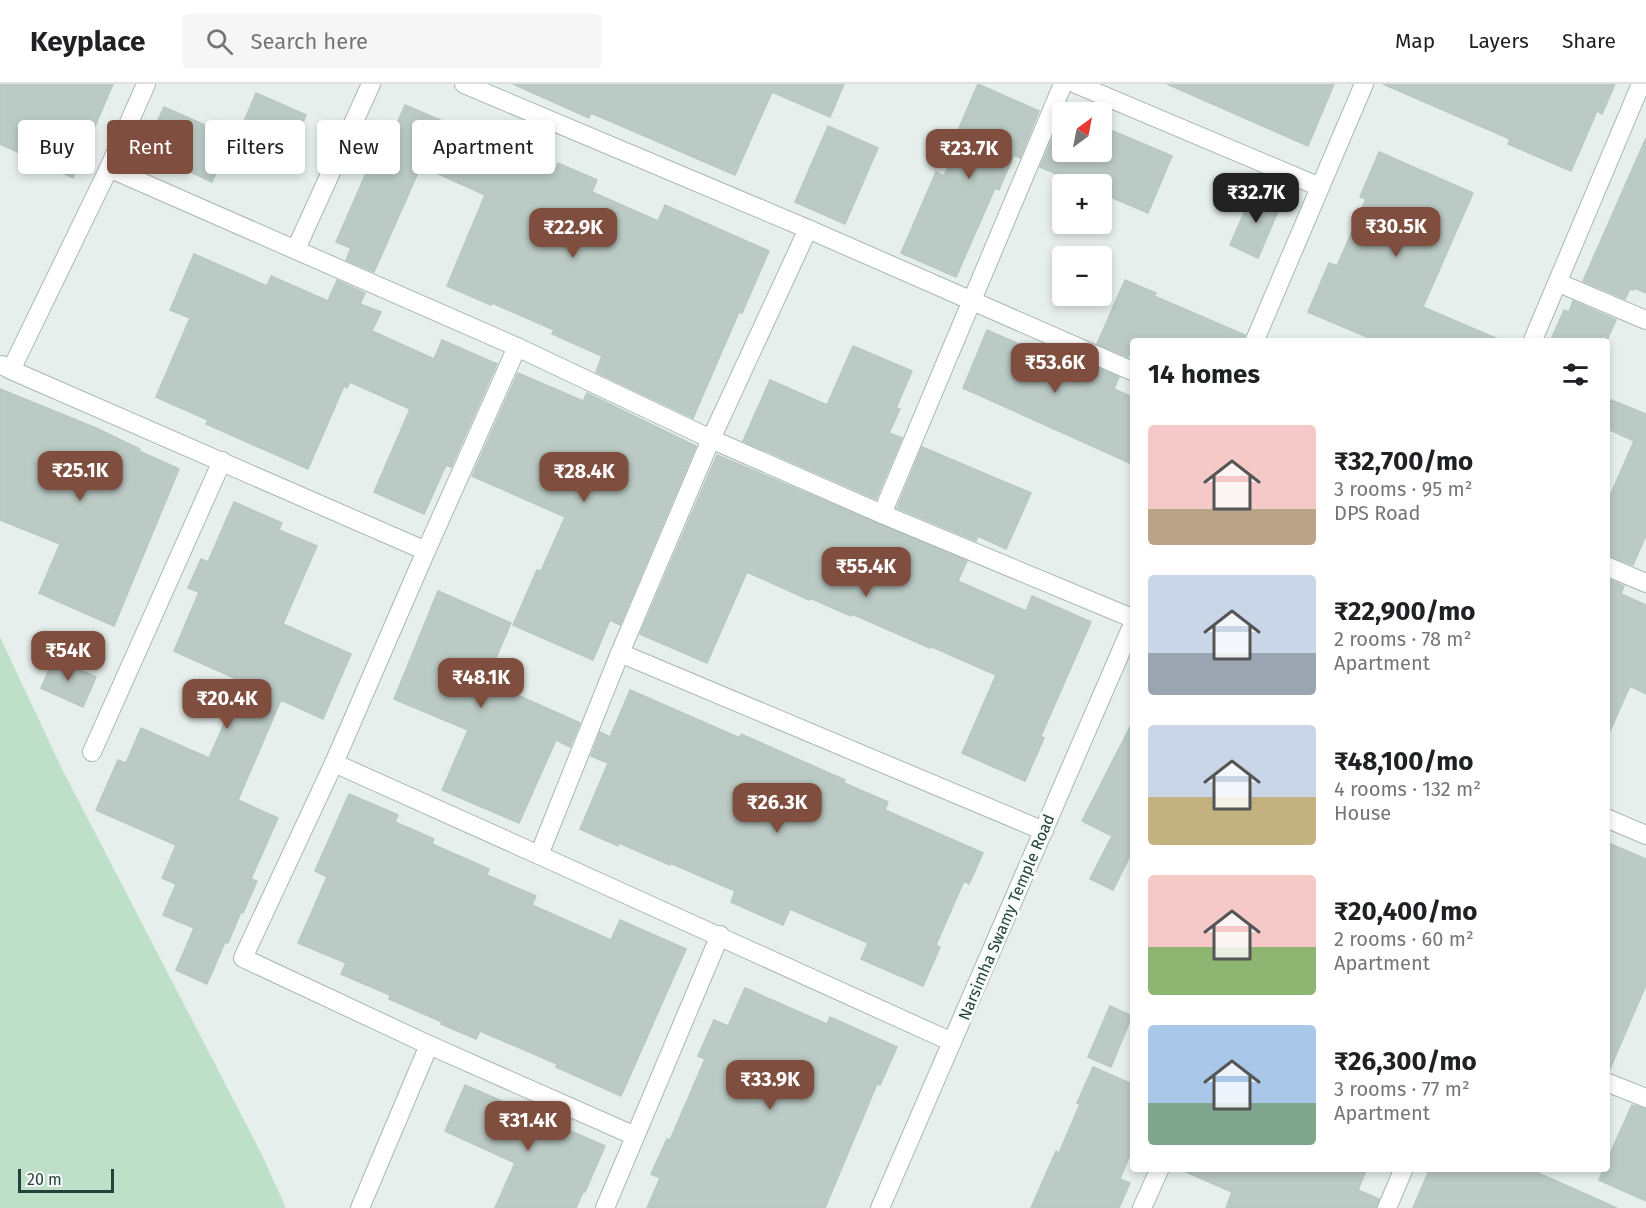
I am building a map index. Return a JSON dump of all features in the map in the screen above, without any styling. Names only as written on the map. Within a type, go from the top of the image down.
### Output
[{"type":"street","points":[[131,120],[147,84]]},
{"type":"street","points":[[296,249],[371,84]]},
{"type":"street","points":[[464,84],[808,229],[1130,370]]},
{"type":"street","points":[[882,514],[1063,84]]},
{"type":"street","points":[[1076,84],[1320,187]]},
{"type":"street","points":[[1256,338],[1364,84]]},
{"type":"street","points":[[1534,338],[1641,84]]},
{"type":"street","points":[[107,172],[6,367],[426,551]]},
{"type":"street","points":[[123,174],[517,346],[711,439],[882,514],[1130,617]]},
{"type":"street","points":[[539,855],[620,653],[711,439],[808,229]]},
{"type":"street","points":[[1559,283],[1646,320]]},
{"type":"street","points":[[517,346],[334,763],[243,958],[429,1045],[635,1136]]},
{"type":"street","points":[[92,752],[222,462]]},
{"type":"street","points":[[1610,568],[1646,583]]},
{"type":"street","name":"Narsimha Swamy Temple Road","points":[[880,1208],[1130,632]]},
{"type":"street","points":[[620,653],[1044,831]]},
{"type":"street","points":[[334,763],[720,935],[952,1042]]},
{"type":"street","points":[[1610,820],[1646,835]]},
{"type":"street","points":[[605,1208],[720,935]]},
{"type":"street","points":[[360,1208],[429,1045]]},
{"type":"street","points":[[1610,1084],[1646,1098]]},
{"type":"street","points":[[1142,1208],[1158,1172]]},
{"type":"street","points":[[1388,1208],[1402,1172]]},
{"type":"green space","points":[[0,637],[62,769],[261,1153],[286,1208],[0,1208]]},
{"type":"building","points":[[0,84],[113,84],[95,126],[95,120],[18,120],[18,152],[0,144]]},
{"type":"building","points":[[513,84],[844,84],[830,117],[772,92],[735,175],[591,113],[589,118]]},
{"type":"building","points":[[978,84],[1039,111],[1020,158],[1014,155],[999,190],[995,188],[956,277],[901,253],[936,172],[944,176],[964,130],[959,128]]},
{"type":"building","points":[[1167,84],[1334,84],[1308,146]]},
{"type":"building","points":[[1383,84],[1615,84],[1602,114],[1597,111],[1571,171],[1508,144],[1510,139]]},
{"type":"building","points":[[256,93],[306,115],[304,120],[245,120]]},
{"type":"building","points":[[405,105],[440,120],[412,120],[412,174],[417,174],[374,272],[346,260],[351,248],[336,242],[366,174],[400,174],[398,120]]},
{"type":"building","points":[[164,107],[205,125],[205,174],[216,174],[212,182],[193,173],[193,120],[158,120]]},
{"type":"building","points":[[828,126],[878,148],[845,224],[795,202]]},
{"type":"building","points":[[1112,131],[1172,156],[1148,213],[1112,198],[1112,174],[1057,174],[1040,167],[1052,139],[1052,162],[1112,162]]},
{"type":"building","points":[[1646,138],[1646,293],[1634,288],[1630,289],[1625,299],[1583,281]]},
{"type":"building","points":[[1379,152],[1473,193],[1423,307],[1495,338],[1369,338],[1308,312],[1329,263],[1337,266],[1366,199],[1360,197]]},
{"type":"building","points":[[558,163],[597,180],[592,192],[658,221],[665,205],[769,251],[742,313],[739,312],[693,418],[596,372],[602,356],[552,334],[554,330],[447,286],[485,195],[439,174],[555,174]]},
{"type":"building","points":[[1254,190],[1282,202],[1258,258],[1230,245]]},
{"type":"building","points":[[194,254],[267,286],[271,276],[328,301],[337,280],[365,293],[360,304],[381,312],[372,331],[434,359],[442,340],[497,364],[451,467],[446,465],[424,514],[374,492],[410,409],[350,382],[347,388],[344,386],[308,469],[206,424],[208,420],[156,397],[190,318],[170,310]]},
{"type":"building","points":[[1125,280],[1156,293],[1154,296],[1245,335],[1244,338],[1130,338],[1128,357],[1097,344]]},
{"type":"building","points":[[1573,301],[1616,320],[1608,338],[1552,338],[1564,310],[1569,312]]},
{"type":"building","points":[[987,330],[1085,373],[1088,364],[1119,377],[1114,389],[1130,396],[1130,463],[963,388]]},
{"type":"building","points":[[853,346],[912,371],[896,408],[900,409],[889,433],[902,438],[876,499],[743,441],[770,380],[827,405]]},
{"type":"building","points":[[518,373],[583,401],[587,393],[696,446],[620,625],[610,620],[593,660],[513,625],[537,570],[541,571],[565,517],[472,476]]},
{"type":"building","points":[[0,389],[96,428],[179,469],[114,626],[39,593],[60,544],[0,520]]},
{"type":"building","points":[[1610,400],[1646,414],[1646,535],[1633,565],[1610,556],[1610,496],[1634,441],[1610,430]]},
{"type":"building","points":[[922,447],[1031,493],[1006,549],[978,536],[976,541],[897,508]]},
{"type":"building","points":[[717,455],[967,561],[958,581],[1026,611],[1032,596],[1091,622],[1041,736],[1044,738],[1025,781],[962,753],[996,675],[852,614],[851,616],[810,598],[809,600],[747,572],[707,663],[640,634]]},
{"type":"building","points":[[234,502],[282,523],[279,530],[317,546],[283,624],[351,654],[323,719],[281,700],[238,800],[278,818],[251,879],[257,881],[228,943],[225,942],[207,984],[176,970],[194,928],[163,915],[176,884],[162,878],[176,845],[96,810],[118,760],[126,763],[141,728],[209,758],[242,683],[174,651],[199,592],[188,588],[201,559],[208,562]]},
{"type":"building","points":[[1610,580],[1624,586],[1621,594],[1646,605],[1646,694],[1630,686],[1610,731]]},
{"type":"building","points":[[438,591],[511,623],[486,681],[580,723],[570,747],[556,740],[519,823],[442,790],[468,730],[394,699]]},
{"type":"building","points":[[54,658],[96,677],[83,707],[41,688]]},
{"type":"building","points":[[630,690],[740,738],[741,734],[845,780],[844,783],[888,802],[885,810],[983,853],[969,884],[964,881],[936,945],[940,947],[923,986],[861,959],[868,943],[790,909],[783,925],[731,902],[735,891],[670,863],[670,865],[619,843],[618,846],[580,829],[608,763],[591,756],[600,732],[610,737]]},
{"type":"building","points":[[1130,727],[1130,856],[1113,890],[1090,879],[1112,836],[1082,821]]},
{"type":"building","points":[[349,794],[398,815],[395,822],[434,839],[432,844],[489,869],[487,875],[536,896],[532,905],[611,940],[620,920],[686,949],[621,1096],[556,1067],[557,1064],[480,1031],[476,1039],[441,1024],[442,1022],[389,999],[390,995],[341,974],[346,963],[298,943],[327,877],[315,871]]},
{"type":"building","points":[[1610,844],[1646,859],[1646,985],[1610,1069]]},
{"type":"building","points":[[745,988],[827,1024],[830,1017],[897,1047],[880,1085],[877,1084],[825,1208],[647,1208],[660,1178],[651,1174],[667,1139],[670,1140],[705,1059],[698,1056],[714,1020],[728,1026]]},
{"type":"building","points":[[1110,1006],[1130,1015],[1130,1021],[1111,1067],[1088,1057]]},
{"type":"building","points":[[1093,1067],[1130,1083],[1130,1155],[1120,1179],[1130,1183],[1119,1208],[1031,1208],[1056,1151],[1059,1153],[1080,1104],[1077,1103]]},
{"type":"building","points":[[465,1085],[605,1146],[576,1208],[495,1208],[515,1163],[445,1131]]},
{"type":"building","points":[[1632,1105],[1646,1109],[1646,1201],[1599,1180],[1602,1172],[1610,1172],[1610,1154]]},
{"type":"building","points":[[1186,1172],[1365,1172],[1358,1190],[1379,1199],[1376,1208],[1226,1208],[1232,1192]]},
{"type":"building","points":[[1428,1172],[1536,1172],[1617,1208],[1413,1208]]}]
